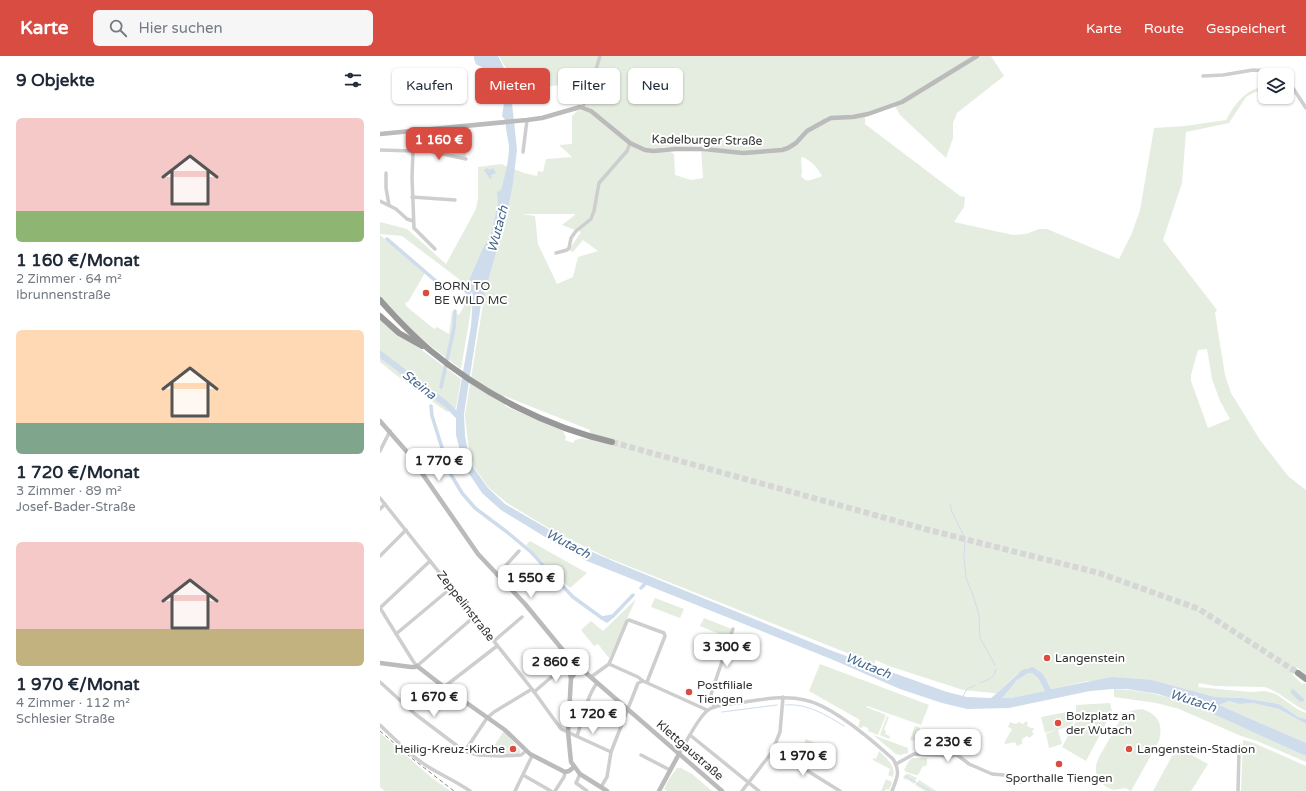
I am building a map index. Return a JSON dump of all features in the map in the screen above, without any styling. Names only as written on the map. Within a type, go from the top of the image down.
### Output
[{"type":"highway","points":[[380,300],[411,333],[432,352]]},
{"type":"highway","points":[[381,317],[399,333],[432,352],[477,384],[494,394],[532,414],[578,433],[612,442]]},
{"type":"highway","points":[[1298,673],[1306,679]]},
{"type":"main road","name":"Kadelburger Straße","points":[[583,108],[591,111],[630,143],[645,150],[654,151],[704,148],[730,153],[782,150],[796,143],[807,131],[825,120],[868,114],[902,102],[977,56]]},
{"type":"main road","points":[[380,134],[527,120],[542,118],[580,107],[583,108]]},
{"type":"main road","name":"Klettgaustraße","points":[[380,421],[408,453],[471,545],[525,604],[565,652],[580,668],[722,791]]},
{"type":"main road","points":[[565,652],[571,678],[568,732],[571,762],[580,774],[607,791]]},
{"type":"main road","points":[[380,663],[414,668],[417,666],[505,730],[532,756],[565,772],[574,767]]},
{"type":"main road","points":[[571,678],[580,668]]},
{"type":"main road","points":[[659,791],[679,754]]},
{"type":"street","points":[[583,108],[600,56]]},
{"type":"street","points":[[1203,76],[1258,70]]},
{"type":"street","points":[[1294,90],[1306,108]]},
{"type":"street","points":[[523,152],[527,120]]},
{"type":"street","points":[[414,131],[412,177],[414,228],[435,249]]},
{"type":"street","points":[[556,253],[567,250],[576,231],[591,219],[599,183],[627,151],[630,143]]},
{"type":"street","points":[[380,150],[414,150],[466,159]]},
{"type":"street","points":[[386,173],[388,205]]},
{"type":"street","points":[[412,197],[455,200]]},
{"type":"street","points":[[380,201],[396,209],[407,219],[413,221]]},
{"type":"street","points":[[380,451],[390,432]]},
{"type":"street","name":"Zeppelinstraße","points":[[380,498],[533,690],[561,729],[611,752]]},
{"type":"street","points":[[380,509],[385,504]]},
{"type":"street","points":[[380,556],[406,530]]},
{"type":"street","points":[[497,575],[519,551]]},
{"type":"street","points":[[430,561],[380,608],[417,666],[475,616]]},
{"type":"street","points":[[396,634],[451,588]]},
{"type":"street","points":[[494,641],[522,617]]},
{"type":"street","points":[[591,677],[609,664],[627,621],[629,620],[664,633],[665,636],[645,682]]},
{"type":"street","points":[[714,707],[711,695],[733,629]]},
{"type":"street","points":[[444,687],[497,646]]},
{"type":"street","points":[[465,751],[488,718],[494,712],[533,690],[568,663]]},
{"type":"street","points":[[609,664],[707,710]]},
{"type":"street","points":[[380,682],[415,714],[465,751],[478,755],[501,756],[521,755],[526,751]]},
{"type":"street","points":[[601,787],[607,777],[611,752],[638,683],[645,682]]},
{"type":"street","points":[[577,736],[593,688],[597,683]]},
{"type":"street","points":[[742,791],[772,752],[780,732],[783,697]]},
{"type":"street","points":[[679,754],[698,722],[707,710],[714,707],[783,697],[807,700],[826,708],[889,756],[896,764],[898,776],[892,791]]},
{"type":"street","points":[[380,725],[426,766],[455,781],[470,791]]},
{"type":"street","points":[[690,735],[758,791]]},
{"type":"street","points":[[1238,791],[1240,745]]},
{"type":"street","points":[[772,752],[798,764],[840,791]]},
{"type":"street","points":[[896,764],[914,754],[952,756],[956,754],[969,764],[992,774],[1004,775],[1014,781],[1020,782],[1029,780],[1031,777]]},
{"type":"street","points":[[641,755],[670,770]]},
{"type":"street","points":[[515,791],[532,756]]},
{"type":"street","points":[[555,791],[564,777],[565,772]]},
{"type":"street","points":[[523,774],[551,791]]},
{"type":"street","points":[[580,774],[576,783],[587,791]]},
{"type":"shaded area","points":[[499,56],[991,56],[1004,76],[957,113],[953,123],[953,138],[946,158],[900,115],[895,106],[864,116],[865,124],[960,196],[965,197],[964,207],[954,222],[1013,235],[1026,234],[1039,229],[1047,229],[1119,259],[1132,233],[1140,210],[1154,128],[1185,126],[1226,120],[1233,108],[1242,98],[1252,90],[1258,88],[1258,92],[1246,97],[1229,123],[1186,132],[1182,183],[1163,240],[1217,310],[1215,313],[1225,375],[1231,393],[1260,440],[1288,476],[1306,490],[1306,675],[1297,667],[1292,674],[1302,684],[1306,684],[1306,711],[1275,691],[1264,687],[1215,686],[1199,683],[1198,687],[1250,692],[1265,691],[1276,694],[1297,709],[1306,713],[1306,719],[1298,717],[1279,704],[1243,698],[1215,697],[1152,680],[1088,681],[1051,689],[1043,674],[1028,668],[1017,674],[996,694],[963,690],[875,660],[875,664],[608,558],[555,532],[507,503],[489,488],[474,467],[469,452],[465,415],[484,298],[402,236],[380,234],[380,222],[407,229],[446,264],[476,209],[478,198],[478,167],[501,164],[524,173],[537,176],[538,171],[543,172],[546,159],[572,157],[559,145],[572,144],[572,116],[578,110],[587,111],[586,104],[620,104],[620,68],[558,68],[558,85],[550,86],[550,68],[506,68]],"holes":[[[701,146],[703,178],[691,180],[675,175],[674,154],[661,147]],[[803,157],[812,163],[822,176],[805,180],[801,176],[801,158]],[[522,214],[576,214],[562,225],[581,232],[569,250],[573,252],[583,240],[598,251],[578,257],[573,277],[557,284],[538,244],[535,216]],[[1207,349],[1212,379],[1220,401],[1230,419],[1208,428],[1191,381],[1191,375],[1198,350]],[[504,396],[590,430],[589,440],[582,438],[575,440],[573,443],[565,440],[566,437],[563,431],[505,406]]]},
{"type":"shaded area","points":[[464,130],[466,158],[417,147],[418,134]]},
{"type":"shaded area","points":[[380,235],[425,273],[408,302],[405,303],[406,306],[434,329],[437,327],[449,334],[452,311],[459,315],[464,306],[462,305],[467,295],[473,298],[461,369],[419,337],[380,296]]},
{"type":"shaded area","points":[[380,320],[397,334],[419,348],[461,379],[456,408],[447,412],[380,362]]},
{"type":"shaded area","points":[[530,541],[587,573],[570,588],[526,545]]},
{"type":"shaded area","points":[[655,598],[684,609],[680,618],[651,607]]},
{"type":"shaded area","points":[[636,599],[609,658],[598,644],[594,646],[581,630],[591,621],[603,631]]},
{"type":"shaded area","points":[[704,618],[732,629],[729,638],[700,626]]},
{"type":"shaded area","points":[[820,664],[929,705],[921,725],[867,706],[866,707],[886,715],[878,735],[868,731],[868,728],[863,726],[862,728],[858,727],[860,720],[809,691]]},
{"type":"shaded area","points":[[1029,673],[1032,673],[1038,678],[1045,691],[1011,698],[1001,698],[1017,680]]},
{"type":"shaded area","points":[[1114,689],[1139,691],[1164,696],[1213,713],[1306,756],[1306,762],[1179,709],[1156,703],[1114,697]]},
{"type":"shaded area","points":[[1229,701],[1239,704],[1253,703],[1279,709],[1306,724],[1306,743],[1219,705]]},
{"type":"shaded area","points":[[1110,703],[1112,712],[1086,761],[1062,747],[1076,721],[1076,705]]},
{"type":"shaded area","name":"Langenstein-Stadion","points":[[1142,709],[1148,711],[1156,717],[1160,725],[1159,741],[1131,791],[1125,788],[1114,790],[1106,787],[1100,781],[1096,773],[1096,765],[1099,757],[1120,720],[1126,713]]},
{"type":"shaded area","name":"Bolzplatz an der Wutach","points":[[1072,711],[1074,721],[1072,725],[1058,730],[1062,744],[1049,748],[1046,734],[1056,730],[1045,733],[1041,717]]},
{"type":"shaded area","points":[[887,716],[889,717],[884,730],[886,731],[885,734],[890,736],[889,739],[880,735]]},
{"type":"shaded area","points":[[1026,721],[1028,723],[1027,726],[1034,728],[1032,732],[1034,734],[1029,738],[1027,736],[1022,739],[1022,744],[1017,746],[1015,742],[1004,743],[1012,729],[1008,727],[1010,722],[1016,724],[1019,722],[1023,724]]},
{"type":"shaded area","points":[[915,726],[919,727],[920,729],[914,741],[910,740]]},
{"type":"shaded area","points":[[504,731],[521,751],[519,754],[494,755],[490,752]]},
{"type":"shaded area","points":[[380,733],[432,778],[450,791],[385,791],[380,787]]},
{"type":"shaded area","points":[[873,735],[908,748],[908,753],[900,755],[896,754]]},
{"type":"shaded area","points":[[806,739],[815,743],[807,757],[800,753]]},
{"type":"shaded area","points":[[1243,740],[1254,743],[1306,766],[1306,791],[1241,791]]},
{"type":"shaded area","points":[[1177,747],[1208,764],[1191,791],[1153,791]]},
{"type":"shaded area","points":[[879,751],[892,766],[894,773],[893,777],[888,775],[890,769],[873,760],[873,758],[876,759]]},
{"type":"shaded area","points":[[912,758],[927,758],[927,765],[923,766],[918,775],[906,772],[904,770]]},
{"type":"shaded area","points":[[677,768],[681,768],[692,774],[712,791],[667,791],[664,789]]},
{"type":"shaded area","points":[[906,774],[917,778],[914,784],[903,778]]},
{"type":"shaded area","points":[[886,779],[892,782],[889,790],[886,789],[885,791],[881,791]]},
{"type":"shaded area","points":[[919,780],[936,791],[925,791],[915,785]]},
{"type":"water","points":[[474,56],[498,56],[504,68],[483,68],[476,64]]},
{"type":"water","name":"Wutach","points":[[504,104],[512,104],[517,150],[513,183],[506,218],[487,284],[483,288],[485,294],[484,298],[482,298],[464,414],[465,436],[473,467],[488,488],[505,504],[555,533],[615,562],[835,652],[947,692],[967,697],[991,698],[1022,670],[1033,667],[1043,674],[1051,689],[1112,677],[1152,680],[1215,697],[1243,698],[1279,704],[1298,717],[1306,719],[1306,724],[1279,709],[1253,703],[1239,704],[1229,701],[1219,705],[1306,743],[1306,756],[1196,706],[1158,694],[1127,689],[1090,691],[1009,708],[967,709],[942,703],[900,689],[831,659],[587,561],[501,510],[482,493],[466,469],[456,435],[456,412],[471,326],[473,296],[472,292],[469,296],[464,292],[484,246],[490,239],[498,204],[497,192],[501,190],[509,152],[506,121],[502,116]],"holes":[[[1029,673],[1032,673],[1038,678],[1045,691],[1011,698],[1002,698],[1017,680]]]},
{"type":"water","points":[[488,168],[489,170],[493,168],[496,173],[491,175],[492,178],[490,179],[484,170]]},
{"type":"water","points":[[1293,689],[1304,699],[1304,701],[1300,702],[1291,693],[1291,690]]},
{"type":"waterway","points":[[387,239],[437,282],[435,285]]},
{"type":"waterway","points":[[441,387],[454,328],[455,311]]},
{"type":"waterway","name":"Steina","points":[[380,354],[446,404],[458,416]]},
{"type":"waterway","points":[[431,406],[432,416],[450,473],[462,493],[475,508],[531,552],[573,597],[602,618],[613,616],[633,595]]},
{"type":"waterway","points":[[950,504],[952,512],[965,538],[964,557],[966,578],[979,615],[980,638],[995,665]]},
{"type":"waterway","points":[[641,588],[647,582]]},
{"type":"waterway","points":[[602,618],[607,621],[613,616]]},
{"type":"waterway","points":[[980,683],[992,677],[996,669]]},
{"type":"waterway","points":[[963,696],[967,689],[975,685]]},
{"type":"waterway","points":[[722,712],[777,705]]},
{"type":"waterway","points":[[785,705],[809,708],[844,726]]},
{"type":"waterway","points":[[905,776],[930,791]]},
{"type":"tunnel","points":[[612,442],[925,529],[1099,573],[1199,609],[1298,673]]},
{"type":"railway","points":[[380,731],[454,791]]},
{"type":"place","name":"BORN TO BE WILD MC","points":[[426,293]]},
{"type":"place","name":"Langenstein","points":[[1047,658]]},
{"type":"place","name":"Postfiliale Tiengen","points":[[689,692]]},
{"type":"place","name":"Bolzplatz an der Wutach","points":[[1058,723]]},
{"type":"place","name":"Heilig-Kreuz-Kirche","points":[[513,749]]},
{"type":"place","name":"Langenstein-Stadion","points":[[1129,749]]},
{"type":"place","name":"Sporthalle Tiengen","points":[[1059,764]]}]
